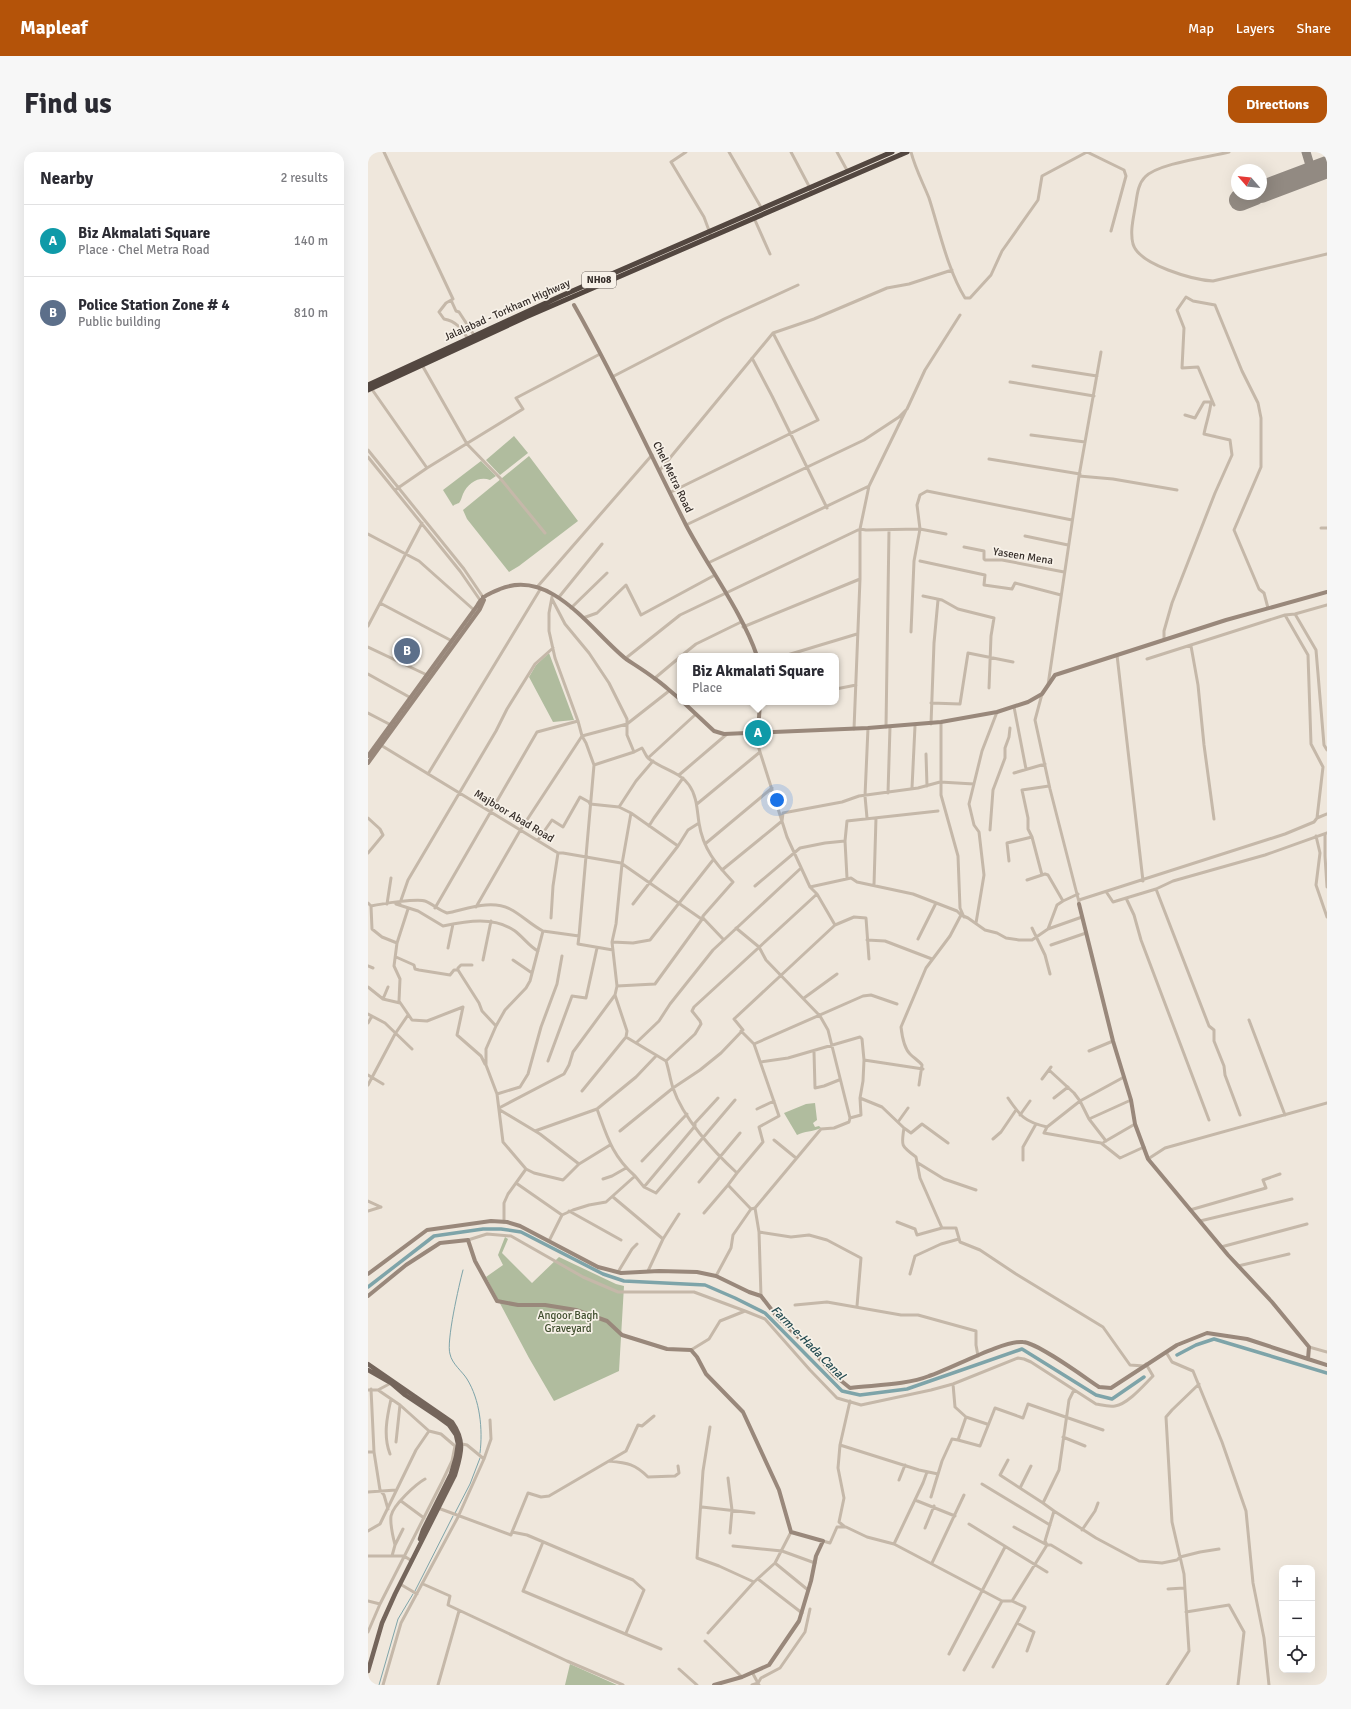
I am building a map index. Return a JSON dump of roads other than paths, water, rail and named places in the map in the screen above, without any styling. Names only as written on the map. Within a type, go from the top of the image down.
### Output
[{"type":"highway","name":"Jalalabad - Torkham Highway","points":[[369,388],[469,340],[578,295],[762,209],[810,191],[824,188],[892,152]]},
{"type":"highway","name":"Jalalabad - Torkham Highway","points":[[469,340],[474,335],[665,252],[763,215],[832,179],[907,152]]},
{"type":"highway","name":"Jalalabad - Torkham Highway","points":[[824,188],[832,179]]},
{"type":"highway","name":"Jalalabad - Torkham Highway","points":[[369,388],[422,365],[444,352]]},
{"type":"main road","points":[[368,1364],[452,1422],[460,1433],[462,1444],[455,1475],[382,1622],[368,1671]]},
{"type":"main road","points":[[368,1370],[391,1383],[449,1425],[456,1435],[458,1444],[451,1474],[423,1530],[415,1554]]},
{"type":"street","points":[[384,152],[453,299],[451,300],[456,311],[459,312],[474,335]]},
{"type":"street","points":[[686,152],[671,162],[704,217],[710,234]]},
{"type":"street","points":[[729,152],[762,209],[763,215]]},
{"type":"street","points":[[791,152],[810,191]]},
{"type":"street","points":[[837,152],[849,174]]},
{"type":"street","points":[[911,152],[928,196],[952,270],[965,298],[970,298],[991,275],[1002,251],[1038,200],[1042,176],[1086,152],[1124,170],[1126,176],[1111,232]]},
{"type":"street","points":[[1229,152],[1187,160],[1160,169],[1145,176],[1139,185],[1131,228],[1133,246],[1140,254],[1154,264],[1169,271],[1201,280],[1213,281],[1327,254]]},
{"type":"street","points":[[754,218],[770,254]]},
{"type":"street","points":[[660,470],[773,333],[814,319],[887,288],[909,284],[952,270]]},
{"type":"street","points":[[612,377],[724,319],[798,285]]},
{"type":"street","points":[[563,301],[574,305],[578,295]]},
{"type":"street","points":[[1214,405],[1198,367],[1182,368],[1184,328],[1178,310],[1186,297],[1192,301],[1215,305],[1242,371],[1258,403],[1261,418],[1261,467],[1234,530],[1259,589],[1264,592],[1268,608]]},
{"type":"street","points":[[451,300],[446,303],[439,312],[444,320],[452,321],[461,329],[469,340]]},
{"type":"street","name":"Chel Metra Road","points":[[574,305],[660,470],[686,525],[741,622],[756,653]]},
{"type":"street","points":[[854,729],[860,579],[860,529],[869,486],[925,370],[960,315]]},
{"type":"street","points":[[671,492],[818,420],[773,333]]},
{"type":"street","points":[[1048,687],[1079,475],[1101,352]]},
{"type":"street","points":[[395,490],[427,468],[523,409],[516,398],[600,354]]},
{"type":"street","points":[[752,358],[791,433],[827,508]]},
{"type":"street","points":[[422,365],[467,444],[500,478],[545,533]]},
{"type":"street","points":[[1033,366],[1096,376]]},
{"type":"street","points":[[1010,382],[1094,396]]},
{"type":"street","points":[[369,388],[427,468]]},
{"type":"street","points":[[1164,640],[1164,631],[1172,603],[1215,493],[1232,455],[1230,440],[1204,434],[1211,402],[1204,402],[1195,418],[1185,415]]},
{"type":"street","points":[[686,525],[864,440],[899,416],[907,408]]},
{"type":"street","points":[[1030,435],[1085,442]]},
{"type":"street","points":[[368,450],[422,516],[441,541],[460,571],[482,598]]},
{"type":"street","points":[[428,774],[540,587],[652,455]]},
{"type":"street","points":[[368,456],[438,544],[464,569],[484,600],[480,609],[379,744],[368,756]]},
{"type":"street","points":[[990,460],[1177,490]]},
{"type":"street","points":[[708,563],[827,508],[869,486]]},
{"type":"street","points":[[911,632],[914,561],[920,529],[917,505],[920,495],[927,491],[1072,520]]},
{"type":"street","points":[[418,519],[422,516]]},
{"type":"street","points":[[368,626],[422,524]]},
{"type":"street","points":[[1321,528],[1327,528]]},
{"type":"street","points":[[626,658],[680,615],[860,529],[920,529],[946,534]]},
{"type":"street","points":[[888,792],[889,530]]},
{"type":"street","points":[[368,534],[419,561],[474,610]]},
{"type":"street","points":[[1025,536],[1068,545]]},
{"type":"street","points":[[438,544],[441,541]]},
{"type":"street","points":[[559,597],[602,544]]},
{"type":"street","name":"Yaseen Mena","points":[[964,547],[984,551],[985,560],[1002,560],[1064,572]]},
{"type":"street","points":[[920,560],[985,575],[984,585],[1012,589],[1015,583],[1061,595]]},
{"type":"street","points":[[460,571],[464,569]]},
{"type":"street","points":[[571,608],[607,573]]},
{"type":"street","points":[[583,618],[597,613],[626,585],[641,615],[715,575]]},
{"type":"street","points":[[743,627],[860,579]]},
{"type":"street","points":[[368,763],[390,726],[482,598],[493,591],[511,585],[525,584],[540,587],[559,597],[626,658],[655,678],[677,697]]},
{"type":"street","points":[[686,705],[714,731],[727,734],[915,726],[930,724],[997,712],[1014,707],[1028,702],[1042,694],[1055,675],[1226,620],[1327,592]]},
{"type":"street","points":[[553,593],[549,613],[549,630],[553,648],[582,736],[594,765],[587,857],[578,944],[613,950]]},
{"type":"street","points":[[923,596],[942,600],[958,609],[994,618],[991,636],[989,688]]},
{"type":"street","points":[[552,599],[565,624],[589,653],[608,683],[627,719],[627,735],[634,752]]},
{"type":"street","points":[[930,724],[934,643],[938,600]]},
{"type":"street","points":[[380,603],[452,641]]},
{"type":"street","points":[[1147,659],[1285,615],[1295,614],[1327,605]]},
{"type":"street","points":[[1295,614],[1316,650],[1324,745],[1327,750]]},
{"type":"street","points":[[1285,615],[1308,655],[1311,744],[1323,767],[1317,818]]},
{"type":"street","points":[[684,653],[696,644],[741,622]]},
{"type":"street","points":[[794,653],[857,634]]},
{"type":"street","points":[[368,646],[427,675]]},
{"type":"street","points":[[1191,646],[1198,685],[1209,791],[1214,819]]},
{"type":"street","points":[[400,903],[408,880],[496,731],[507,709],[535,664],[553,648]]},
{"type":"street","points":[[931,703],[960,704],[968,653],[1013,662]]},
{"type":"street","points":[[1117,655],[1142,881]]},
{"type":"street","points":[[655,678],[677,659]]},
{"type":"street","points":[[368,674],[411,698]]},
{"type":"street","points":[[839,688],[856,685]]},
{"type":"street","points":[[476,907],[520,829],[582,736],[627,724],[670,691]]},
{"type":"street","points":[[1042,694],[1035,720],[1049,786],[1078,894],[1082,917],[1113,1040],[1131,1100],[1135,1124],[1148,1159],[1221,1247],[1272,1302],[1309,1347],[1327,1352]]},
{"type":"street","points":[[762,705],[757,742],[787,837],[795,853],[800,869],[835,925]]},
{"type":"street","points":[[1014,707],[1026,769]]},
{"type":"street","points":[[976,922],[984,875],[979,832],[974,826],[969,804],[982,751],[997,712]]},
{"type":"street","points":[[368,713],[390,726]]},
{"type":"street","points":[[648,758],[696,714]]},
{"type":"street","points":[[435,908],[489,812],[537,732],[578,721]]},
{"type":"street","points":[[919,1085],[923,1069],[922,1065],[909,1054],[906,1049],[901,1027],[918,984],[932,959],[950,936],[962,916],[960,908],[958,856],[941,795],[941,722]]},
{"type":"street","points":[[912,788],[915,726]]},
{"type":"street","points":[[867,818],[865,796],[868,728]]},
{"type":"street","points":[[990,830],[994,790],[1004,758],[1010,728]]},
{"type":"street","points":[[679,775],[727,734]]},
{"type":"street","name":"Majboor Abad Road","points":[[379,744],[558,853],[622,864],[700,918],[703,918],[723,940]]},
{"type":"street","points":[[594,765],[642,748],[648,758],[683,778],[690,787],[696,804],[699,823],[705,844],[713,860],[733,882],[703,916],[655,984],[616,986]]},
{"type":"street","points":[[696,804],[760,752]]},
{"type":"street","points":[[926,754],[927,786]]},
{"type":"street","points":[[619,807],[636,781],[653,760]]},
{"type":"street","points":[[1014,773],[1045,764]]},
{"type":"street","points":[[649,826],[683,778]]},
{"type":"street","points":[[722,870],[782,821],[783,813],[865,796],[927,786],[940,782],[974,784]]},
{"type":"street","points":[[1042,875],[1032,837],[1028,829],[1028,818],[1022,790],[1049,786]]},
{"type":"street","points":[[705,844],[772,788]]},
{"type":"street","points":[[538,840],[552,820],[563,827],[580,797],[590,804],[619,807],[631,813],[678,846]]},
{"type":"street","points":[[847,878],[845,842],[847,821],[938,811]]},
{"type":"street","points":[[582,1091],[626,1037],[627,1031],[615,994],[616,986],[612,942],[616,924],[622,864],[631,813]]},
{"type":"street","points":[[1079,902],[1285,834],[1314,822],[1317,818],[1327,814]]},
{"type":"street","points":[[368,818],[380,829],[383,835],[368,853]]},
{"type":"street","points":[[874,885],[876,818]]},
{"type":"street","points":[[633,904],[678,846],[688,830],[699,823]]},
{"type":"street","points":[[1107,892],[1113,902],[1156,889],[1173,881],[1265,855],[1326,833],[1325,856],[1327,886]]},
{"type":"street","points":[[1316,836],[1320,853],[1316,885],[1327,917]]},
{"type":"street","points":[[1009,861],[1007,843],[1032,837]]},
{"type":"street","points":[[754,886],[800,848],[825,843],[845,842]]},
{"type":"street","points":[[551,918],[553,886],[558,853]]},
{"type":"street","points":[[612,942],[633,943],[650,940],[713,860]]},
{"type":"street","points":[[636,1043],[659,1021],[670,1004],[713,950],[800,869]]},
{"type":"street","points":[[1027,880],[1042,875],[1048,875],[1063,901]]},
{"type":"street","points":[[387,904],[391,878]]},
{"type":"street","points":[[810,886],[851,878],[857,882],[913,894],[957,911],[962,916],[976,922],[985,930],[997,933],[1006,938],[1019,940],[1032,940],[1048,929],[1082,917]]},
{"type":"street","points":[[1156,889],[1209,1026],[1214,1030],[1214,1041],[1224,1066],[1224,1075],[1240,1115]]},
{"type":"street","points":[[666,1061],[695,1034],[701,1024],[692,1011],[694,1007],[817,894]]},
{"type":"street","points":[[1048,929],[1057,905],[1078,894]]},
{"type":"street","points":[[1126,898],[1209,1120]]},
{"type":"street","points":[[368,910],[371,906],[424,900],[435,908],[447,913],[494,904],[510,908],[534,927],[543,931],[579,936]]},
{"type":"street","points":[[368,903],[371,906],[372,929],[382,937],[397,943]]},
{"type":"street","points":[[918,939],[936,903]]},
{"type":"street","points":[[394,904],[418,911],[443,926],[492,921],[508,926],[538,951]]},
{"type":"street","points":[[408,908],[397,943],[394,966],[400,979],[399,1001],[412,1020],[427,1021],[463,1007],[457,1035],[481,1056],[486,1065],[497,1094],[503,1142],[526,1169],[534,1173],[563,1180],[579,1164],[610,1145]]},
{"type":"street","points":[[620,1131],[673,1088],[700,1070],[721,1053],[743,1030],[734,1019],[835,925],[854,917],[866,918],[869,959]]},
{"type":"street","points":[[483,960],[492,921]]},
{"type":"street","points":[[448,948],[453,924]]},
{"type":"street","points":[[736,928],[759,946],[766,960],[820,1016],[828,1030],[839,1080],[850,1118]]},
{"type":"street","points":[[1032,928],[1045,955],[1050,974]]},
{"type":"street","points":[[486,1065],[486,1050],[496,1026],[505,1010],[526,988],[532,974],[543,931]]},
{"type":"street","points":[[1051,945],[1086,933]]},
{"type":"street","points":[[867,940],[885,942],[932,959]]},
{"type":"street","points":[[548,1061],[572,996],[586,998],[597,948]]},
{"type":"street","points":[[497,1094],[520,1087],[528,1074],[541,1027],[557,984],[562,956]]},
{"type":"street","points":[[396,957],[414,965],[415,969],[450,975],[454,970],[458,970],[461,965],[472,964]]},
{"type":"street","points":[[513,960],[532,974]]},
{"type":"street","points":[[368,966],[373,968]]},
{"type":"street","points":[[458,970],[480,1003],[482,1011],[496,1026]]},
{"type":"street","points":[[804,998],[837,974]]},
{"type":"street","points":[[368,987],[383,999],[398,1002],[403,1006]]},
{"type":"street","points":[[383,999],[388,987]]},
{"type":"street","points":[[499,1109],[564,1074],[574,1052],[615,994]]},
{"type":"street","points":[[754,1044],[863,996],[871,995],[897,1004]]},
{"type":"street","points":[[368,1014],[386,1023],[412,1049]]},
{"type":"street","points":[[368,1085],[408,1015]]},
{"type":"street","points":[[368,1023],[372,1016]]},
{"type":"street","points":[[1249,1020],[1285,1114]]},
{"type":"street","points":[[704,1213],[762,1142],[758,1127],[779,1116],[754,1044],[741,1032]]},
{"type":"street","points":[[626,1037],[666,1061],[673,1088],[687,1114],[703,1138],[737,1173]]},
{"type":"street","points":[[716,1276],[731,1248],[733,1235],[751,1209],[755,1208],[821,1129],[834,1128],[849,1122],[850,1118],[861,1115],[860,1098],[863,1081],[864,1060],[862,1039],[860,1037],[814,1052],[761,1062]]},
{"type":"street","points":[[1089,1050],[1113,1040]]},
{"type":"street","points":[[814,1052],[815,1088],[839,1080]]},
{"type":"street","points":[[535,1131],[597,1109],[636,1077],[656,1056]]},
{"type":"street","points":[[864,1060],[923,1069]]},
{"type":"street","points":[[1042,1079],[1050,1068],[1080,1100],[1089,1119],[1106,1141]]},
{"type":"street","points":[[368,1075],[383,1084]]},
{"type":"street","points":[[1124,1077],[1080,1100],[1047,1127],[1044,1133],[1101,1143],[1120,1158],[1144,1147]]},
{"type":"street","points":[[1054,1098],[1068,1088]]},
{"type":"street","points":[[644,1187],[695,1126],[695,1123],[718,1098]]},
{"type":"street","points":[[860,1098],[882,1106],[909,1133],[912,1133],[920,1124],[922,1124],[948,1143]]},
{"type":"street","points":[[1008,1098],[1020,1115],[1027,1121],[1047,1127]]},
{"type":"street","points":[[597,1109],[610,1145],[626,1168],[644,1187],[656,1193],[735,1100]]},
{"type":"street","points":[[1089,1119],[1131,1100]]},
{"type":"street","points":[[757,1108],[774,1101]]},
{"type":"street","points":[[1020,1115],[1030,1101]]},
{"type":"street","points":[[1148,1159],[1165,1148],[1327,1103]]},
{"type":"street","points":[[898,1122],[908,1108]]},
{"type":"street","points":[[499,1109],[535,1131],[579,1164]]},
{"type":"street","points":[[993,1139],[1005,1127],[1016,1110]]},
{"type":"street","points":[[642,1161],[687,1114]]},
{"type":"street","points":[[1023,1160],[1023,1147],[1036,1124]]},
{"type":"street","points":[[1101,1143],[1135,1124]]},
{"type":"street","points":[[904,1128],[903,1147],[916,1157],[920,1178],[942,1228]]},
{"type":"street","points":[[699,1182],[740,1133]]},
{"type":"street","points":[[774,1140],[796,1158]]},
{"type":"street","points":[[918,1163],[944,1179],[976,1190]]},
{"type":"street","points":[[603,1179],[626,1168]]},
{"type":"street","points":[[504,1222],[504,1203],[508,1194],[526,1169]]},
{"type":"street","points":[[1190,1210],[1266,1188],[1263,1180],[1280,1174]]},
{"type":"street","points":[[549,1241],[562,1216],[569,1211],[606,1202],[635,1176]]},
{"type":"street","points":[[516,1183],[562,1216]]},
{"type":"street","points":[[728,1185],[751,1209]]},
{"type":"street","points":[[613,1197],[663,1239]]},
{"type":"street","points":[[1200,1221],[1292,1199]]},
{"type":"street","points":[[368,1201],[381,1207],[368,1210]]},
{"type":"street","points":[[755,1208],[759,1232],[761,1296]]},
{"type":"street","points":[[569,1211],[621,1240]]},
{"type":"street","points":[[648,1271],[663,1239],[679,1214]]},
{"type":"street","points":[[368,1274],[427,1230],[491,1221],[504,1222],[520,1226],[598,1266],[618,1272],[696,1272],[716,1276],[748,1292],[761,1296],[778,1318],[810,1348],[834,1375],[850,1388],[892,1384],[927,1377],[1008,1343],[1023,1342],[1036,1346],[1099,1387],[1111,1388],[1177,1345],[1207,1333],[1247,1339],[1327,1365]]},
{"type":"street","points":[[897,1222],[915,1229],[917,1235],[942,1228],[956,1228],[960,1242],[980,1250],[1103,1328],[1130,1365],[1145,1365]]},
{"type":"street","points":[[1221,1247],[1307,1224]]},
{"type":"street","points":[[759,1232],[791,1237],[808,1235],[827,1240],[861,1258],[857,1306]]},
{"type":"street","points":[[368,1296],[406,1266],[440,1243],[468,1240],[487,1234],[511,1236],[582,1277],[618,1292],[694,1292],[765,1319],[837,1398],[861,1405],[953,1384],[1018,1358],[1024,1358],[1096,1404],[1117,1406],[1138,1392],[1153,1376],[1145,1365]]},
{"type":"street","points":[[910,1274],[915,1256],[941,1244],[958,1239]]},
{"type":"street","points":[[468,1240],[475,1261],[497,1301],[518,1304],[545,1305],[576,1310],[607,1321],[622,1335],[667,1349],[690,1350],[709,1339],[720,1321],[745,1311]]},
{"type":"street","points":[[618,1272],[632,1249],[637,1244]]},
{"type":"street","points":[[1238,1266],[1289,1254]]},
{"type":"street","points":[[796,1305],[827,1302],[857,1306],[901,1315],[918,1314],[976,1331],[978,1356]]},
{"type":"street","points":[[1308,1359],[1309,1347]]},
{"type":"street","points":[[690,1350],[697,1357],[706,1374],[743,1412],[779,1490],[791,1532],[782,1551],[774,1563],[754,1582],[708,1633]]},
{"type":"street","points":[[1166,1352],[1172,1362],[1193,1371],[1222,1442],[1246,1511],[1253,1582],[1264,1638],[1269,1685]]},
{"type":"street","points":[[388,1509],[384,1494],[380,1490],[374,1452],[370,1390],[378,1390],[391,1383]]},
{"type":"street","points":[[953,1384],[955,1407],[966,1417],[988,1424]]},
{"type":"street","points":[[1167,1685],[1189,1651],[1184,1574],[1172,1522],[1166,1418],[1172,1410],[1199,1384]]},
{"type":"street","points":[[368,1632],[380,1604],[452,1461],[455,1446],[441,1434],[429,1431],[400,1405],[378,1390]]},
{"type":"street","points":[[1043,1503],[1059,1470],[1068,1400],[1074,1390]]},
{"type":"street","points":[[390,1454],[386,1444],[386,1418],[391,1399]]},
{"type":"street","points":[[850,1401],[840,1444],[838,1468],[844,1498],[840,1522],[846,1527],[867,1537],[894,1544],[1002,1601],[1012,1601],[1025,1607],[993,1667]]},
{"type":"street","points":[[931,1497],[938,1474],[952,1439],[980,1446],[994,1408],[1023,1418],[1028,1404],[1103,1430]]},
{"type":"street","points":[[396,1442],[400,1405]]},
{"type":"street","points":[[438,1508],[458,1517],[511,1535],[528,1493],[541,1497],[549,1496],[626,1451],[638,1425],[642,1426],[654,1416]]},
{"type":"street","points":[[958,1440],[966,1417]]},
{"type":"street","points":[[383,1685],[401,1623],[458,1517],[484,1459],[491,1439],[490,1420]]},
{"type":"street","points":[[710,1427],[703,1471],[702,1507],[697,1558],[754,1582]]},
{"type":"street","points":[[368,1531],[380,1524],[416,1450],[429,1431]]},
{"type":"street","points":[[1063,1437],[1085,1446]]},
{"type":"street","points":[[462,1444],[467,1445],[484,1459]]},
{"type":"street","points":[[840,1444],[927,1472],[938,1474]]},
{"type":"street","points":[[368,1452],[374,1452]]},
{"type":"street","points":[[1008,1460],[1000,1475],[1082,1530],[1139,1561],[1162,1563],[1177,1560],[1180,1557],[1219,1549]]},
{"type":"street","points":[[609,1461],[626,1463],[637,1467],[648,1477],[675,1476],[679,1473],[678,1466]]},
{"type":"street","points":[[899,1480],[905,1465]]},
{"type":"street","points":[[1020,1488],[1031,1466]]},
{"type":"street","points":[[894,1544],[927,1472]]},
{"type":"street","points":[[728,1478],[732,1510],[730,1533]]},
{"type":"street","points":[[392,1556],[394,1545],[391,1515],[406,1492],[411,1491],[425,1479]]},
{"type":"street","points":[[982,1484],[1050,1525]]},
{"type":"street","points":[[368,1492],[396,1490]]},
{"type":"street","points":[[932,1563],[964,1495]]},
{"type":"street","points":[[915,1500],[934,1506],[955,1516]]},
{"type":"street","points":[[401,1501],[424,1518]]},
{"type":"street","points":[[1082,1530],[1095,1511],[1098,1503]]},
{"type":"street","points":[[925,1528],[934,1506]]},
{"type":"street","points":[[702,1507],[754,1513]]},
{"type":"street","points":[[1012,1601],[1047,1545],[1045,1541],[1054,1511]]},
{"type":"street","points":[[969,1524],[1047,1572]]},
{"type":"street","points":[[791,1532],[830,1543],[837,1527],[846,1527]]},
{"type":"street","points":[[1014,1527],[1047,1545],[1051,1545],[1081,1563]]},
{"type":"street","points":[[394,1545],[403,1529]]},
{"type":"street","points":[[512,1532],[527,1535],[633,1580],[644,1590],[626,1633]]},
{"type":"street","points":[[714,1685],[742,1677],[769,1665],[799,1621],[815,1563],[823,1541]]},
{"type":"street","points":[[543,1542],[523,1591],[661,1649]]},
{"type":"street","points":[[733,1546],[782,1551],[815,1563]]},
{"type":"street","points":[[949,1654],[1006,1547]]},
{"type":"street","points":[[368,1556],[404,1556],[412,1561]]},
{"type":"street","points":[[774,1563],[808,1590]]},
{"type":"street","points":[[758,1579],[802,1614]]},
{"type":"street","points":[[400,1584],[417,1594]]},
{"type":"street","points":[[423,1584],[450,1596],[448,1606],[623,1685]]},
{"type":"street","points":[[1168,1590],[1184,1588]]},
{"type":"street","points":[[368,1601],[380,1604]]},
{"type":"street","points":[[964,1670],[1002,1601]]},
{"type":"street","points":[[1186,1612],[1229,1605],[1244,1632],[1238,1685]]},
{"type":"street","points":[[758,1684],[761,1678],[780,1668],[805,1632],[810,1609]]},
{"type":"street","points":[[438,1685],[459,1611]]},
{"type":"street","points":[[1016,1623],[1034,1632],[1027,1651]]},
{"type":"street","points":[[704,1641],[742,1677]]},
{"type":"street","points":[[679,1669],[697,1685]]},
{"type":"street","points":[[752,1672],[758,1684]]},
{"type":"street","points":[[752,1685],[758,1684]]},
{"type":"waterway","name":"Farm-e-Hada Canal","points":[[368,1287],[434,1236],[483,1229],[501,1229],[521,1232],[603,1274],[624,1281],[705,1285],[735,1298],[765,1313],[842,1391],[860,1395],[907,1389],[1022,1349],[1096,1395],[1112,1399],[1144,1377]]},
{"type":"waterway","points":[[463,1270],[454,1313],[449,1348],[451,1358],[467,1379],[478,1405],[481,1425],[480,1453]]},
{"type":"waterway","points":[[1177,1355],[1196,1345],[1214,1339],[1327,1373]]},
{"type":"waterway","points":[[455,1513],[470,1484],[480,1458]]},
{"type":"waterway","points":[[415,1591],[453,1516]]},
{"type":"waterway","points":[[379,1685],[398,1619],[413,1594]]},
{"type":"place","name":"Police Station Zone # 4","points":[[407,651]]},
{"type":"place","name":"Biz Akmalati Square","points":[[758,733]]},
{"type":"park label","name":"Angoor Bagh Graveyard","points":[[568,1321]]}]
